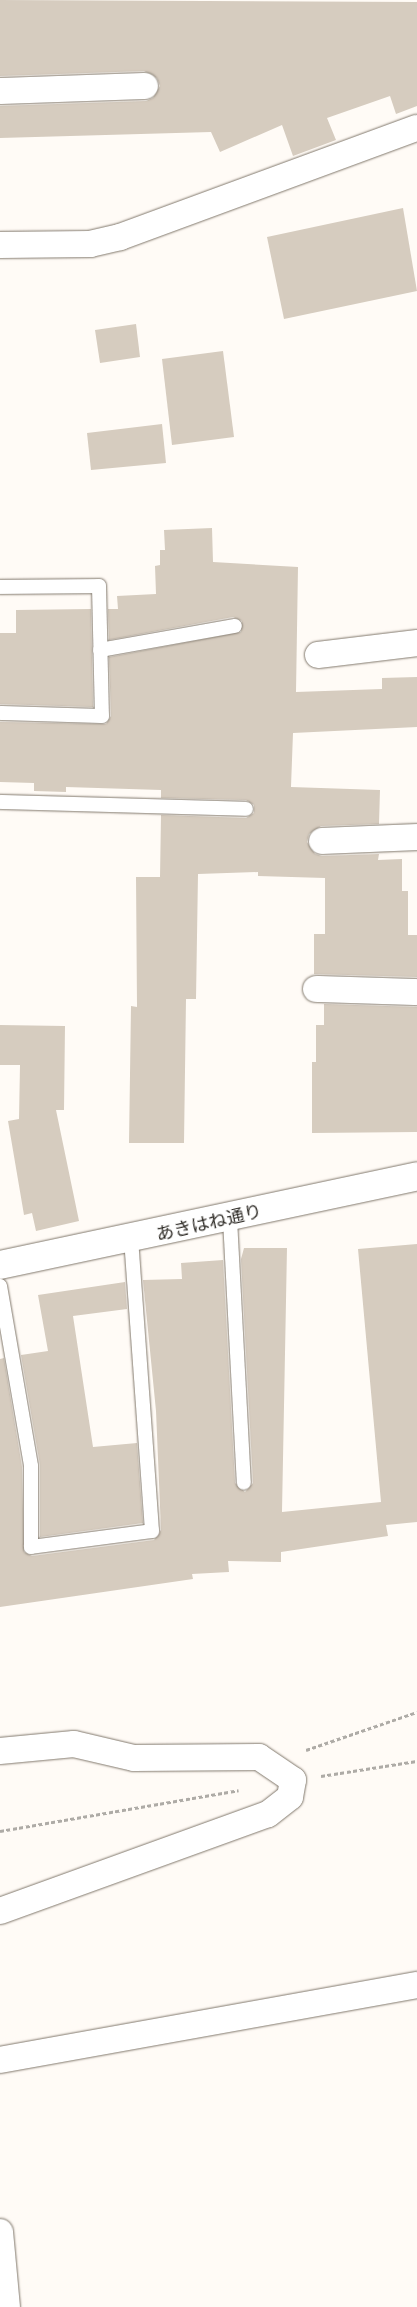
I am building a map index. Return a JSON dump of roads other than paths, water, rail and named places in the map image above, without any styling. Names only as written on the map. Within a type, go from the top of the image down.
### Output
[{"type":"street","points":[[0,91],[145,86]]},
{"type":"street","points":[[0,244],[90,244],[120,237],[417,128]]},
{"type":"street","points":[[318,655],[417,643]]},
{"type":"street","points":[[322,841],[417,837]]},
{"type":"street","points":[[316,989],[417,992]]},
{"type":"street","name":"あきはね通り","points":[[0,1265],[131,1240],[417,1176]]},
{"type":"street","points":[[0,1751],[74,1744],[134,1758],[259,1757],[272,1762],[294,1780],[290,1796],[268,1814],[0,1911]]},
{"type":"street","points":[[0,2060],[417,1985]]},
{"type":"street","points":[[0,2232],[7,2307]]},
{"type":"lane","points":[[0,587],[99,586],[102,716],[0,713]]},
{"type":"lane","points":[[100,650],[235,626]]},
{"type":"lane","points":[[0,802],[246,808]]},
{"type":"lane","points":[[230,1218],[244,1483]]},
{"type":"lane","points":[[0,1286],[31,1466],[31,1547],[152,1532],[131,1240]]}]
